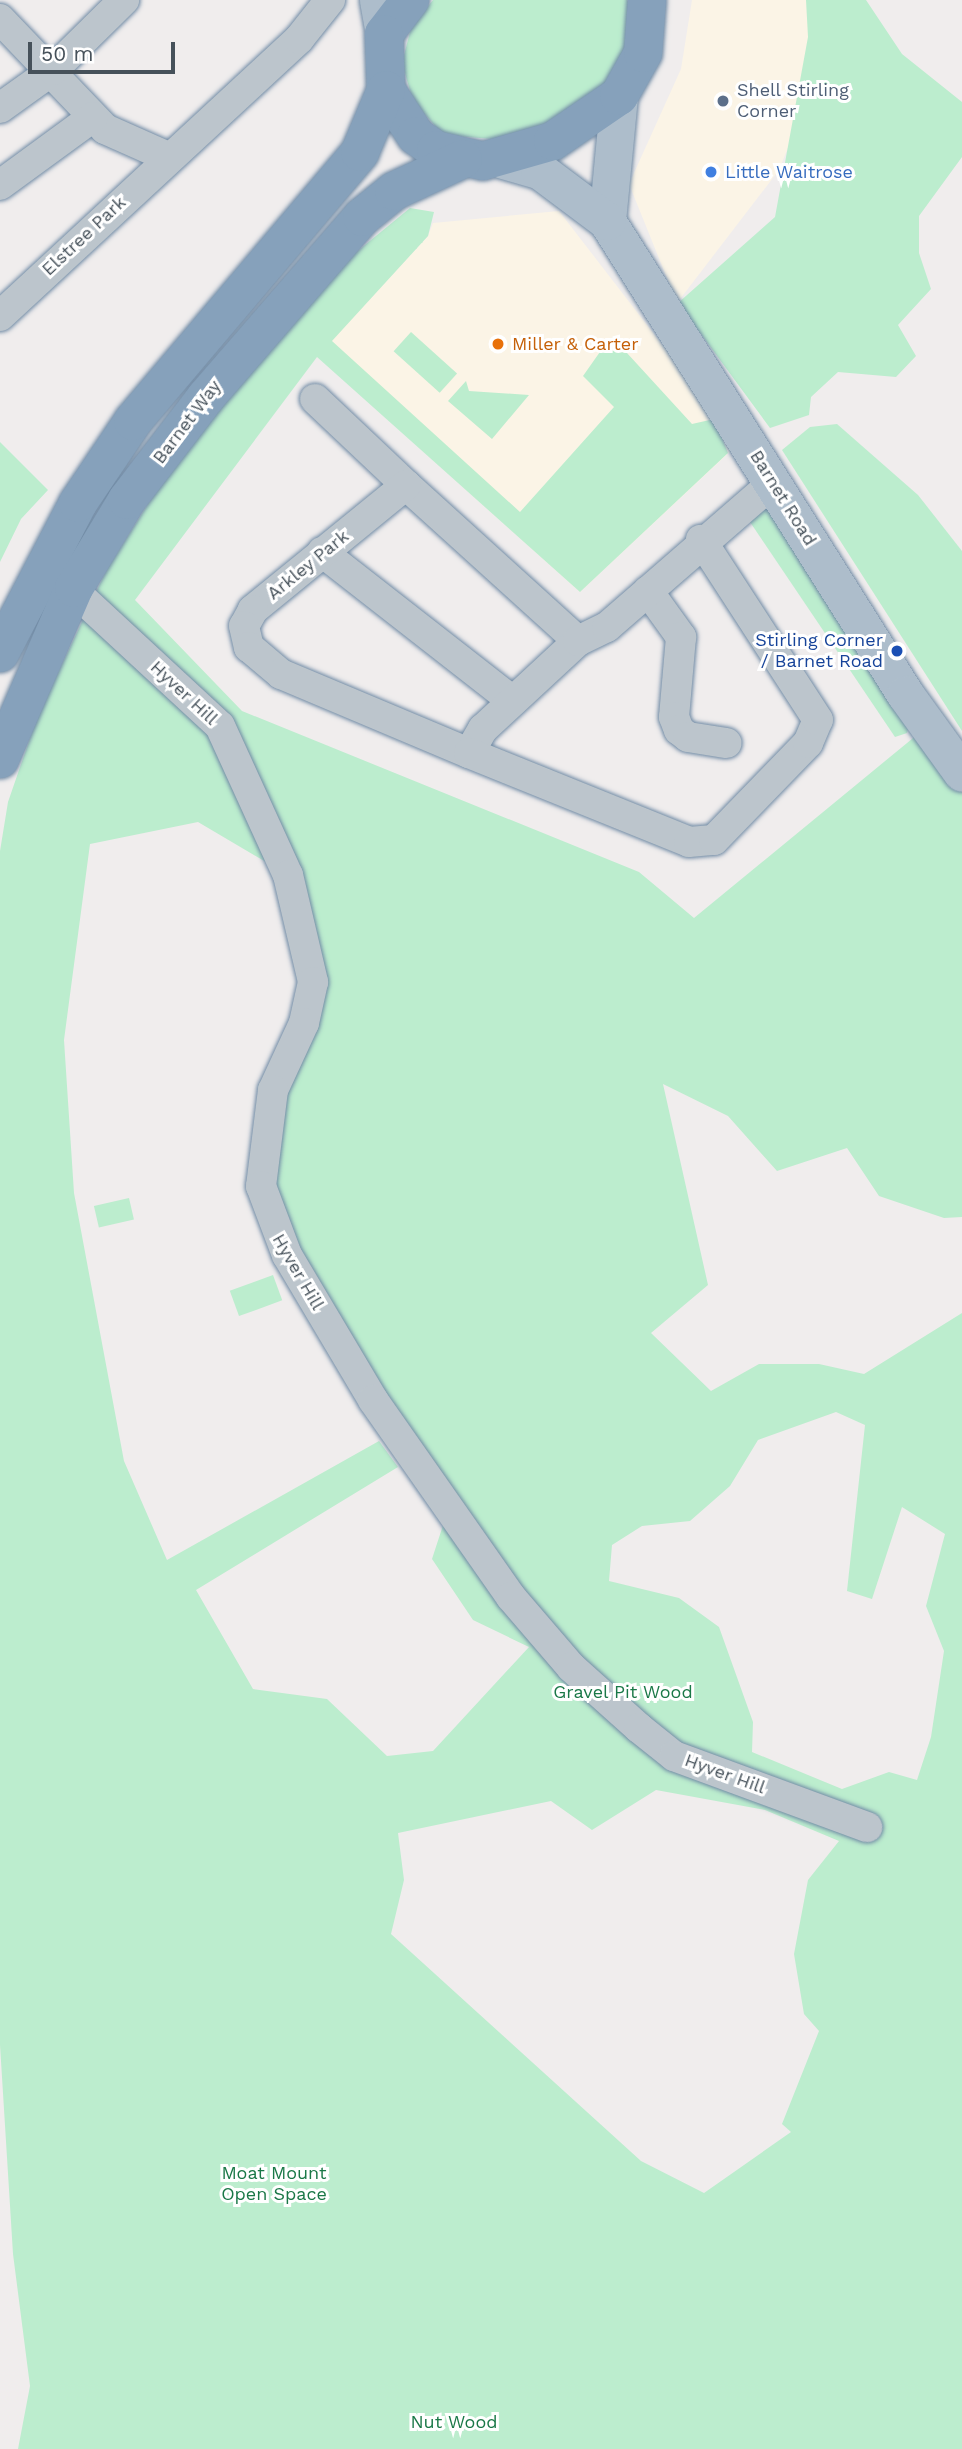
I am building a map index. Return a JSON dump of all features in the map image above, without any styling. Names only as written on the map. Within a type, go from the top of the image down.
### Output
[{"type":"highway","points":[[0,653],[48,557],[133,421],[365,145],[386,90],[381,17],[410,0]]},
{"type":"highway","points":[[386,90],[416,136],[463,159],[503,160],[553,141],[619,96],[643,53],[647,0]]},
{"type":"highway","name":"Barnet Way","points":[[0,759],[74,588],[127,500],[263,324],[381,201],[463,159]]},
{"type":"main road","points":[[607,221],[619,96]]},
{"type":"main road","name":"Barnet Road","points":[[503,160],[539,170],[607,221],[774,482],[890,672],[962,773]]},
{"type":"street","points":[[0,108],[53,70],[124,0]]},
{"type":"street","name":"Elstree Park","points":[[0,316],[299,38],[330,0]]},
{"type":"street","points":[[0,19],[53,70],[93,117],[121,140],[168,157]]},
{"type":"street","points":[[0,185],[93,117]]},
{"type":"street","points":[[315,399],[578,641]]},
{"type":"street","points":[[469,753],[513,701],[578,641],[607,627],[701,540],[774,482]]},
{"type":"street","name":"Arkley Park","points":[[406,485],[253,610],[244,626],[250,647],[296,682],[689,842],[714,840],[808,743],[818,720],[701,540]]},
{"type":"street","points":[[322,552],[513,701]]},
{"type":"street","name":"Hyver Hill","points":[[48,557],[74,588],[220,726],[288,875],[313,982],[304,1023],[273,1090],[261,1186],[287,1255],[373,1400],[511,1598],[571,1667],[639,1728],[674,1756],[867,1827]]},
{"type":"street","points":[[648,591],[681,638],[674,717],[679,730],[688,737],[727,743]]},
{"type":"shaded area","points":[[692,0],[809,0],[811,90],[779,170],[677,303],[629,184],[681,69]]},
{"type":"shaded area","points":[[559,211],[708,404],[734,448],[580,592],[317,356],[428,236],[433,223]]},
{"type":"green space","points":[[433,0],[627,0],[634,12],[630,46],[611,79],[558,118],[504,140],[443,135],[413,101],[402,63],[411,28]]},
{"type":"green space","points":[[806,0],[866,0],[902,54],[962,102],[962,157],[919,216],[919,253],[931,289],[898,325],[916,356],[896,377],[838,372],[811,397],[809,415],[770,428],[678,303],[775,217],[808,37]]},
{"type":"green space","points":[[410,208],[434,212],[428,236],[332,341],[520,512],[614,407],[583,376],[602,349],[627,353],[692,424],[714,419],[728,453],[580,592],[317,357],[135,600],[242,711],[639,872],[694,918],[918,734],[962,785],[962,1217],[944,1218],[879,1196],[847,1148],[777,1171],[728,1116],[663,1084],[708,1285],[651,1333],[711,1391],[759,1364],[819,1364],[864,1374],[962,1313],[962,2449],[18,2449],[30,2386],[13,2254],[0,2045],[0,851],[8,802],[38,715],[106,571],[193,438],[354,254]],"holes":[[[198,822],[288,875],[304,1023],[261,1186],[447,1513],[432,1559],[473,1620],[529,1647],[433,1751],[387,1756],[327,1699],[253,1689],[196,1590],[398,1467],[379,1441],[167,1560],[124,1461],[74,1193],[64,1040],[90,844]],[[836,1412],[865,1425],[847,1591],[872,1599],[902,1507],[945,1534],[926,1606],[944,1651],[931,1737],[917,1780],[889,1772],[842,1789],[752,1752],[753,1722],[719,1627],[679,1598],[609,1581],[612,1545],[642,1526],[690,1521],[730,1486],[758,1440]],[[656,1790],[765,1810],[839,1841],[808,1880],[794,1954],[804,2014],[819,2031],[782,2124],[791,2132],[704,2193],[641,2161],[391,1934],[404,1880],[398,1833],[551,1801],[592,1830]]]},
{"type":"green space","points":[[411,332],[457,373],[440,393],[394,351]]},
{"type":"green space","points":[[466,381],[469,391],[529,395],[492,439],[448,401]]},
{"type":"green space","points":[[837,424],[918,495],[962,551],[962,731],[782,450],[810,427]]},
{"type":"green space","points":[[0,442],[48,490],[21,519],[0,562]]},
{"type":"green space","points":[[762,500],[910,722],[907,733],[895,737],[748,519]]},
{"type":"green space","points":[[129,1198],[134,1219],[99,1228],[94,1206]]},
{"type":"green space","points":[[273,1275],[282,1300],[239,1316],[230,1291]]},
{"type":"place","name":"Shell Stirling Corner","points":[[723,101]]},
{"type":"place","name":"Little Waitrose","points":[[711,172]]},
{"type":"place","name":"Miller & Carter","points":[[498,344]]},
{"type":"place","name":"Stirling Corner / Barnet Road","points":[[897,651]]},
{"type":"park label","name":"Gravel Pit Wood","points":[[623,1692]]},
{"type":"park label","name":"Moat Mount Open Space","points":[[274,2184]]},
{"type":"park label","name":"Nut Wood","points":[[454,2422]]}]
